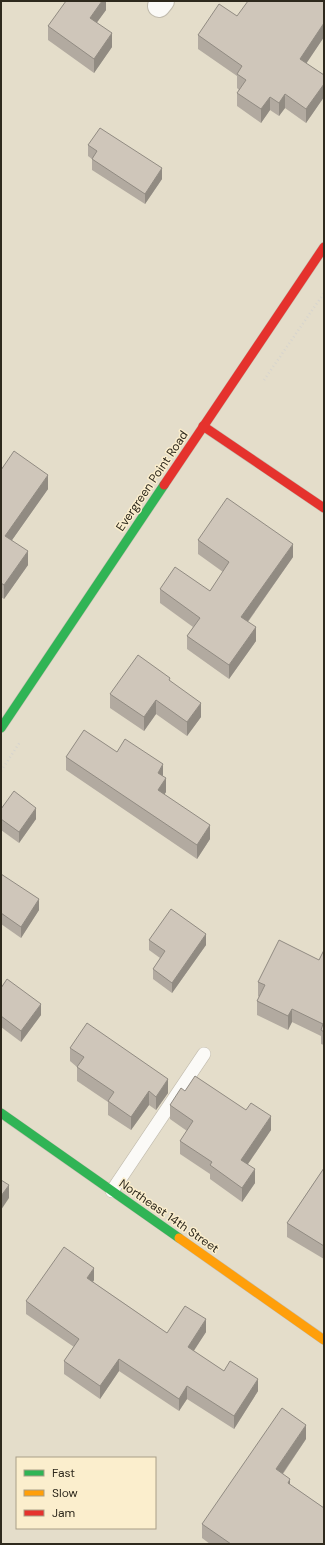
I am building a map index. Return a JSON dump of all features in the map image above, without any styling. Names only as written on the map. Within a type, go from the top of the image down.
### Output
[{"type":"street","name":"Evergreen Point Road","points":[[1,728],[324,247]]},
{"type":"street","points":[[203,426],[324,508]]},
{"type":"street","name":"Northeast 14th Street","points":[[1,1113],[324,1340]]},
{"type":"lane","points":[[112,1191],[204,1054]]},
{"type":"building","points":[[66,1],[102,1],[90,18],[112,33],[94,59],[48,26]]},
{"type":"building","points":[[248,1],[324,1],[324,23],[300,59],[324,75],[324,84],[306,109],[285,94],[279,103],[270,97],[261,109],[237,93],[246,80],[237,74],[242,66],[198,35],[219,4],[237,16]]},
{"type":"building","points":[[100,128],[162,168],[145,194],[92,159],[97,151],[88,145]]},
{"type":"building","points":[[14,451],[48,475],[5,536],[28,551],[4,585],[1,583],[1,470]]},
{"type":"building","points":[[227,498],[293,544],[241,617],[256,627],[229,665],[187,636],[200,618],[160,589],[175,567],[210,591],[229,562],[198,540]]},
{"type":"building","points":[[138,655],[201,703],[187,722],[156,700],[144,717],[110,694]]},
{"type":"building","points":[[84,730],[117,752],[125,739],[163,764],[158,773],[166,778],[158,790],[210,825],[197,845],[66,757]]},
{"type":"building","points":[[14,791],[36,808],[19,832],[1,819],[1,809]]},
{"type":"building","points":[[1,874],[39,899],[21,927],[1,913]]},
{"type":"building","points":[[171,909],[206,934],[172,983],[153,969],[165,951],[149,940]]},
{"type":"building","points":[[279,940],[319,960],[324,950],[324,1032],[321,1030],[323,1024],[292,1009],[288,1016],[257,1001],[265,985],[258,982]]},
{"type":"building","points":[[7,979],[41,1004],[21,1031],[1,1016],[1,988]]},
{"type":"building","points":[[87,1023],[168,1079],[156,1097],[149,1091],[131,1117],[108,1101],[114,1092],[77,1067],[84,1057],[70,1048]]},
{"type":"building","points":[[195,1076],[246,1110],[251,1103],[271,1116],[241,1160],[255,1169],[242,1188],[210,1165],[212,1162],[180,1141],[193,1121],[170,1105],[181,1088],[185,1091]]},
{"type":"building","points":[[324,1168],[324,1246],[287,1223]]},
{"type":"building","points":[[1,1180],[9,1185],[1,1196]]},
{"type":"building","points":[[64,1247],[94,1268],[87,1278],[167,1333],[185,1306],[206,1319],[188,1347],[224,1371],[230,1361],[258,1379],[234,1416],[187,1386],[179,1399],[119,1359],[100,1386],[64,1361],[79,1339],[26,1301]]},
{"type":"building","points":[[282,1408],[306,1425],[276,1469],[290,1479],[288,1483],[324,1508],[324,1544],[231,1544],[202,1524]]},
{"type":"traffic: fast","points":[[1,728],[164,485]]},
{"type":"traffic: fast","points":[[1,1113],[179,1238]]},
{"type":"traffic: slow","points":[[179,1238],[324,1340]]},
{"type":"traffic: jam","points":[[164,485],[324,247]]},
{"type":"traffic: jam","points":[[203,426],[324,508]]}]
